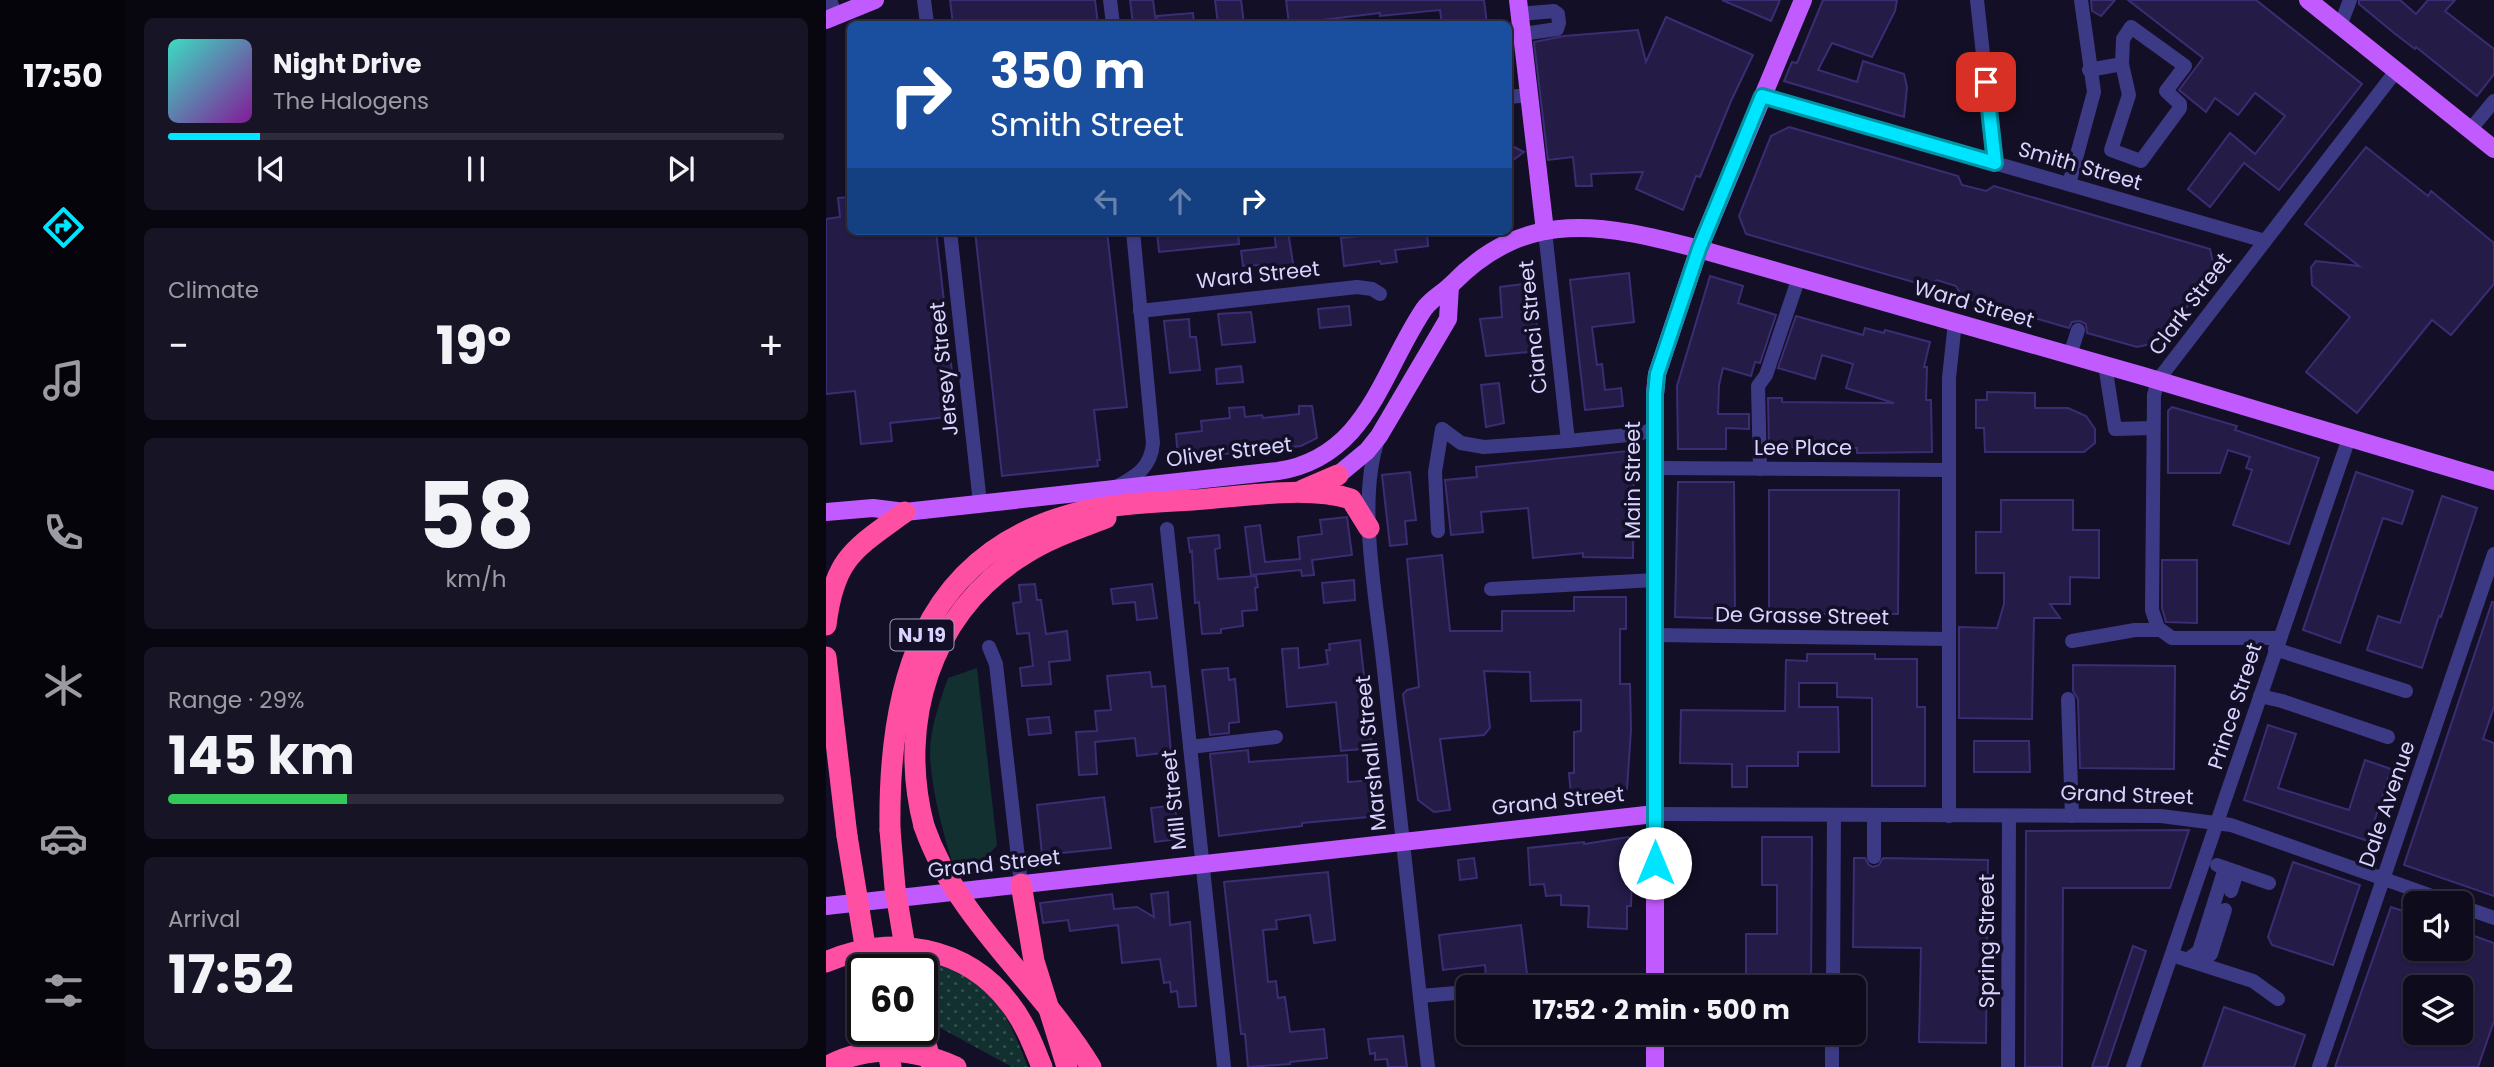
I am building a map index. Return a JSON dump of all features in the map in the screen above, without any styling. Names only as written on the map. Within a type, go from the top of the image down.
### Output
[{"type":"highway","name":"NJ 19","points":[[907,954],[895,888],[890,830],[891,762],[895,726],[915,650],[926,627],[954,587],[994,551],[1041,525],[1074,514],[1148,503],[1284,494],[1307,490],[1338,475]]},
{"type":"highway","points":[[1284,494],[1329,494],[1351,499],[1369,528]]},
{"type":"highway","points":[[1091,1067],[1068,1032],[964,904],[940,866],[924,826],[915,783],[917,718],[928,675],[946,635],[987,583],[1039,545],[1059,535],[1148,503]]},
{"type":"highway","points":[[826,625],[829,596],[834,580],[845,563],[860,545],[905,512]]},
{"type":"highway","points":[[826,657],[847,835],[866,954]]},
{"type":"highway","points":[[1021,884],[1034,961],[1067,1067]]},
{"type":"highway","points":[[826,962],[856,951],[891,946],[925,949],[958,961],[987,979],[1011,1004],[1025,1026],[1042,1067]]},
{"type":"highway","points":[[886,1045],[891,1067]]},
{"type":"highway","points":[[926,1045],[932,1067]]},
{"type":"highway","points":[[826,1067],[850,1056],[882,1051],[924,1055],[956,1067]]},
{"type":"main road","points":[[831,12],[875,0]]},
{"type":"main road","name":"Main Street","points":[[1655,975],[1655,394],[1661,359],[1699,249],[1803,0]]},
{"type":"main road","points":[[2308,0],[2494,149]]},
{"type":"main road","name":"Cianci Street","points":[[1519,7],[1545,231]]},
{"type":"main road","name":"Ward Street","points":[[1450,286],[1463,272],[1509,240],[1545,231],[1613,229],[1699,249],[1799,277],[2158,380],[2494,481]]},
{"type":"main road","name":"Oliver Street","points":[[826,512],[873,508],[905,512],[1278,471],[1302,466],[1324,456],[1343,442],[1360,422],[1426,306],[1450,286]]},
{"type":"main road","name":"NJ 19","points":[[1338,475],[1367,452],[1379,436],[1448,319],[1450,286]]},
{"type":"main road","name":"Grand Street","points":[[826,906],[1655,814]]},
{"type":"main road","points":[[1655,1045],[1655,1067]]},
{"type":"street","points":[[924,0],[926,21]]},
{"type":"street","points":[[1110,0],[1112,21]]},
{"type":"street","points":[[1977,0],[1995,163]]},
{"type":"street","points":[[2069,184],[2094,92],[2081,0]]},
{"type":"street","points":[[2340,26],[2350,0]]},
{"type":"street","points":[[1519,7],[1554,11],[1558,14],[1557,29],[1522,34]]},
{"type":"street","points":[[2131,27],[2185,66],[2166,92],[2180,104],[2180,108],[2141,161],[2111,150],[2129,95],[2122,64],[2123,39],[2131,27]]},
{"type":"street","points":[[2089,70],[2122,64]]},
{"type":"street","name":"Clark Street","points":[[2159,630],[2152,610],[2153,428],[2154,395],[2158,380],[2396,71]]},
{"type":"street","points":[[1512,97],[1530,95]]},
{"type":"street","name":"Smith Street","points":[[1762,96],[2265,241]]},
{"type":"street","points":[[2470,130],[2494,102]]},
{"type":"street","name":"Cianci Street","points":[[1545,231],[1568,441]]},
{"type":"street","name":"Jersey Street","points":[[950,235],[981,503]]},
{"type":"street","points":[[1113,489],[1144,470],[1152,455],[1153,428],[1133,235]]},
{"type":"street","points":[[1760,469],[1758,386],[1766,375],[1799,277]]},
{"type":"street","name":"Ward Street","points":[[1140,311],[1357,287],[1372,289],[1380,295]]},
{"type":"street","points":[[1949,816],[1949,378],[1955,322]]},
{"type":"street","points":[[2070,355],[2078,330]]},
{"type":"street","points":[[2105,365],[2115,429],[2153,428]]},
{"type":"street","points":[[1438,531],[1435,472],[1442,429],[1461,443],[1472,446],[1568,441],[1638,434],[1656,429]]},
{"type":"street","name":"Marshall Street","points":[[1379,436],[1371,465],[1369,528],[1428,1067]]},
{"type":"street","name":"Prince Street","points":[[2133,1067],[2349,438]]},
{"type":"street","name":"Lee Place","points":[[1656,468],[1949,470]]},
{"type":"street","name":"Mill Street","points":[[1167,529],[1224,1067]]},
{"type":"street","name":"Dale Avenue","points":[[2319,1067],[2494,554]]},
{"type":"street","points":[[1490,589],[1655,580]]},
{"type":"street","points":[[2072,641],[2159,630],[2172,638],[2277,643],[2406,691]]},
{"type":"street","name":"De Grasse Street","points":[[1655,635],[1949,639]]},
{"type":"street","points":[[989,647],[996,664],[1021,884]]},
{"type":"street","points":[[2260,695],[2388,737]]},
{"type":"street","points":[[2068,699],[2072,816]]},
{"type":"street","points":[[1190,747],[1276,737]]},
{"type":"street","name":"Grand Street","points":[[1655,814],[2161,816],[2231,825],[2418,891]]},
{"type":"street","points":[[1833,975],[1834,815]]},
{"type":"street","points":[[1874,815],[1874,857]]},
{"type":"street","name":"Spring Street","points":[[2008,1067],[2009,816]]},
{"type":"street","points":[[2205,861],[2269,883]]},
{"type":"street","points":[[2231,870],[2231,891]]},
{"type":"street","points":[[2187,960],[2199,951],[2231,870]]},
{"type":"street","points":[[2187,960],[2204,960],[2211,954],[2225,910]]},
{"type":"street","points":[[2473,911],[2494,918]]},
{"type":"street","points":[[2172,955],[2253,981],[2278,999]]},
{"type":"street","points":[[1420,996],[1456,993]]},
{"type":"street","points":[[1832,1045],[1832,1067]]},
{"type":"green space","points":[[977,668],[997,845],[985,859],[952,862],[935,794],[930,744],[948,678]]},
{"type":"green space","points":[[938,962],[975,979],[995,1000],[1017,1039],[1028,1067],[1012,1067],[938,1027]]},
{"type":"building","points":[[950,0],[1095,0],[1098,21],[953,21]]},
{"type":"building","points":[[1130,0],[1153,0],[1156,21],[1133,21]]},
{"type":"building","points":[[1215,0],[1241,0],[1244,21],[1218,21]]},
{"type":"building","points":[[1286,0],[1484,0],[1487,21],[1442,21],[1440,10],[1289,21]]},
{"type":"building","points":[[1722,0],[1780,0],[1771,21]]},
{"type":"building","points":[[1823,0],[1897,0],[1895,11],[1872,57],[1832,43],[1818,70],[1857,82],[1863,61],[1904,74],[1907,87],[1904,117],[1784,81],[1792,62],[1797,63]]},
{"type":"building","points":[[2091,0],[2115,0],[2101,16],[2092,11]]},
{"type":"building","points":[[2128,0],[2256,0],[2362,84],[2279,190],[2244,163],[2210,207],[2188,189],[2230,133],[2255,154],[2285,116],[2255,93],[2238,115],[2215,98],[2206,112],[2179,90],[2203,58]]},
{"type":"building","points":[[2359,0],[2400,0],[2416,14],[2428,0],[2455,0],[2445,11],[2494,49],[2494,74],[2477,96],[2416,47],[2415,49],[2394,33],[2359,4]]},
{"type":"building","points":[[1193,13],[1194,21],[1158,21],[1157,16]]},
{"type":"building","points":[[1666,17],[1753,55],[1700,177],[1696,176],[1683,210],[1636,189],[1643,172],[1591,174],[1592,186],[1576,186],[1573,157],[1548,160],[1534,42],[1564,36],[1638,30],[1646,62]]},
{"type":"building","points":[[1789,127],[1958,176],[1962,185],[1986,191],[1994,186],[2210,249],[2215,270],[2160,342],[2137,347],[2087,333],[2086,324],[2080,321],[2072,322],[2069,328],[1962,297],[1956,286],[1937,280],[1927,286],[1746,234],[1739,216],[1771,136]]},
{"type":"building","points":[[1512,146],[1524,152],[1512,161]]},
{"type":"building","points":[[2366,147],[2428,196],[2431,191],[2494,243],[2494,284],[2451,335],[2432,320],[2357,413],[2306,372],[2350,317],[2312,285],[2311,267],[2316,261],[2359,266],[2305,224]]},
{"type":"building","points":[[847,197],[847,235],[936,235],[957,416],[890,423],[892,441],[861,444],[855,391],[826,394],[826,219],[840,217],[838,198]]},
{"type":"building","points":[[975,235],[1107,235],[1127,407],[1094,410],[1100,460],[1097,460],[1098,466],[1002,476]]},
{"type":"building","points":[[1157,235],[1238,235],[1239,244],[1159,252]]},
{"type":"building","points":[[1274,235],[1289,235],[1294,270],[1261,275],[1260,265],[1243,266],[1241,251],[1276,247]]},
{"type":"building","points":[[1427,235],[1428,246],[1395,250],[1397,262],[1381,264],[1380,261],[1344,266],[1341,238]]},
{"type":"building","points":[[1629,273],[1634,322],[1592,327],[1597,365],[1602,364],[1605,390],[1621,388],[1623,406],[1585,410],[1570,280]]},
{"type":"building","points":[[1710,276],[1743,286],[1738,303],[1776,315],[1760,363],[1755,362],[1751,376],[1723,368],[1719,385],[1718,414],[1749,414],[1749,429],[1726,428],[1726,449],[1678,449],[1677,386]]},
{"type":"building","points":[[1532,283],[1540,351],[1486,356],[1480,319],[1502,317],[1500,287]]},
{"type":"building","points":[[1349,306],[1351,325],[1320,328],[1318,309]]},
{"type":"building","points":[[1251,312],[1255,342],[1222,345],[1218,314]]},
{"type":"building","points":[[1796,316],[1863,335],[1865,328],[1884,333],[1885,330],[1930,342],[1924,367],[1927,367],[1926,400],[1931,400],[1932,452],[1857,453],[1857,448],[1769,447],[1768,398],[1782,398],[1782,402],[1894,403],[1846,388],[1853,364],[1822,355],[1815,379],[1778,368]]},
{"type":"building","points":[[1189,319],[1190,337],[1196,337],[1200,370],[1170,373],[1164,321]]},
{"type":"building","points":[[1241,366],[1243,382],[1217,384],[1216,369]]},
{"type":"building","points":[[1499,383],[1504,423],[1486,427],[1481,385]]},
{"type":"building","points":[[1987,392],[2035,393],[2035,408],[2068,408],[2086,416],[2095,429],[2095,443],[2084,452],[1985,452],[1984,428],[1976,428],[1976,400],[1987,400]]},
{"type":"building","points":[[1299,406],[1312,406],[1317,438],[1301,446],[1178,459],[1176,434],[1202,431],[1201,421],[1230,418],[1229,408],[1244,407],[1245,417],[1262,415],[1263,418],[1299,414]]},
{"type":"building","points":[[2172,407],[2237,426],[2235,430],[2319,458],[2289,544],[2233,525],[2252,470],[2246,468],[2250,457],[2228,450],[2220,473],[2168,473],[2168,411]]},
{"type":"building","points":[[1628,451],[1634,456],[1633,558],[1583,557],[1583,553],[1533,558],[1528,508],[1481,512],[1483,532],[1451,535],[1445,480],[1477,477],[1476,467]]},
{"type":"building","points":[[1410,472],[1416,520],[1405,521],[1407,544],[1390,546],[1382,475]]},
{"type":"building","points":[[2356,472],[2413,491],[2402,524],[2383,518],[2340,643],[2303,630]]},
{"type":"building","points":[[1678,482],[1734,482],[1735,619],[1675,617]]},
{"type":"building","points":[[1769,490],[1899,490],[1898,614],[1769,614]]},
{"type":"building","points":[[2442,496],[2477,508],[2422,668],[2367,650],[2378,616],[2400,623]]},
{"type":"building","points":[[2001,500],[2073,500],[2073,530],[2099,530],[2099,578],[2070,577],[2070,604],[2050,604],[2060,618],[2034,618],[2032,719],[1959,718],[1959,627],[1997,628],[2004,604],[2004,573],[1976,573],[1976,532],[2001,532]]},
{"type":"building","points":[[1347,517],[1352,555],[1312,560],[1314,575],[1302,576],[1301,570],[1251,575],[1245,527],[1260,525],[1265,562],[1300,559],[1298,537],[1322,534],[1320,520]]},
{"type":"building","points":[[1219,535],[1220,548],[1215,549],[1218,579],[1256,576],[1257,610],[1242,611],[1243,626],[1221,629],[1221,633],[1202,634],[1199,602],[1195,603],[1192,551],[1190,552],[1188,538]]},
{"type":"building","points":[[1442,555],[1450,631],[1502,631],[1502,611],[1574,611],[1574,597],[1626,597],[1626,629],[1620,629],[1620,684],[1630,684],[1631,730],[1627,789],[1571,796],[1569,773],[1574,773],[1574,732],[1581,731],[1581,700],[1531,701],[1530,672],[1484,671],[1490,728],[1484,735],[1440,739],[1450,810],[1434,812],[1418,800],[1403,694],[1419,687],[1407,559]]},
{"type":"building","points":[[2162,560],[2197,560],[2197,623],[2166,622],[2162,608]]},
{"type":"building","points":[[1354,580],[1355,600],[1324,603],[1322,583]]},
{"type":"building","points":[[1035,584],[1037,600],[1041,600],[1046,634],[1067,631],[1070,660],[1049,662],[1051,684],[1022,686],[1020,668],[1033,666],[1029,633],[1017,634],[1013,603],[1021,602],[1019,585]]},
{"type":"building","points":[[1152,584],[1157,618],[1137,620],[1135,602],[1113,604],[1111,589]]},
{"type":"building","points":[[2492,602],[2494,707],[2483,739],[2494,743],[2494,896],[2404,865]]},
{"type":"building","points":[[1360,640],[1372,748],[1341,751],[1336,702],[1287,707],[1282,649],[1298,648],[1299,668],[1328,664],[1326,650],[1330,650],[1329,644]]},
{"type":"building","points":[[1807,654],[1875,654],[1875,659],[1917,659],[1917,707],[1925,707],[1925,786],[1872,786],[1872,698],[1837,697],[1837,683],[1799,683],[1799,707],[1838,707],[1839,752],[1798,752],[1798,766],[1747,766],[1747,787],[1732,787],[1732,764],[1680,763],[1681,710],[1785,711],[1786,660],[1807,661]]},
{"type":"building","points":[[2073,665],[2175,666],[2174,769],[2080,768],[2078,699],[2073,691]]},
{"type":"building","points":[[1228,668],[1229,680],[1235,679],[1239,722],[1229,723],[1229,733],[1210,735],[1202,670]]},
{"type":"building","points":[[1150,672],[1152,687],[1165,686],[1171,752],[1137,756],[1135,738],[1095,742],[1097,774],[1079,775],[1076,732],[1097,731],[1095,711],[1111,710],[1107,676]]},
{"type":"building","points":[[1049,717],[1051,733],[1029,735],[1027,719]]},
{"type":"building","points":[[2268,725],[2296,734],[2278,788],[2349,810],[2365,760],[2391,769],[2368,841],[2244,800]]},
{"type":"building","points":[[1974,741],[2029,741],[2030,772],[1974,772]]},
{"type":"building","points":[[1248,750],[1249,762],[1347,755],[1348,782],[1376,780],[1380,816],[1302,823],[1302,826],[1219,836],[1210,754]]},
{"type":"building","points":[[1104,797],[1111,848],[1042,855],[1037,805]]},
{"type":"building","points":[[1175,805],[1179,839],[1155,842],[1151,808]]},
{"type":"building","points":[[2189,830],[2170,888],[2063,888],[2062,1067],[2025,1067],[2026,831]]},
{"type":"building","points":[[1628,837],[1633,842],[1631,906],[1627,906],[1627,929],[1588,927],[1589,906],[1561,905],[1561,895],[1546,896],[1544,884],[1530,885],[1528,848],[1584,844]]},
{"type":"building","points":[[1762,837],[1812,837],[1811,975],[1746,975],[1746,934],[1777,934],[1777,885],[1762,885]]},
{"type":"building","points":[[1474,858],[1477,878],[1460,880],[1458,860]]},
{"type":"building","points":[[1854,858],[1865,858],[1873,867],[1879,865],[1883,858],[1988,860],[1986,1043],[1919,1042],[1921,948],[1853,947]]},
{"type":"building","points":[[2293,862],[2360,885],[2333,965],[2272,945],[2268,937]]},
{"type":"building","points":[[1328,872],[1335,940],[1314,943],[1310,915],[1276,920],[1277,929],[1263,930],[1268,982],[1276,981],[1278,998],[1285,997],[1290,1032],[1324,1029],[1327,1058],[1248,1067],[1245,1034],[1241,1034],[1224,882]]},
{"type":"building","points":[[1168,892],[1170,925],[1190,922],[1196,1006],[1179,1007],[1177,991],[1171,992],[1170,982],[1164,983],[1160,959],[1122,963],[1118,925],[1070,931],[1068,920],[1043,923],[1040,903],[1112,894],[1114,909],[1137,907],[1154,917],[1151,894]]},
{"type":"building","points":[[2391,907],[2403,911],[2403,961],[2473,961],[2473,936],[2494,943],[2494,1021],[2478,1067],[2335,1067]]},
{"type":"building","points":[[1521,925],[1527,974],[1486,975],[1485,965],[1443,970],[1439,935]]},
{"type":"building","points":[[2133,946],[2146,951],[2107,1067],[2092,1067]]},
{"type":"building","points":[[2224,1007],[2305,1035],[2294,1067],[2203,1067]]},
{"type":"building","points":[[1403,1036],[1407,1067],[1388,1067],[1387,1059],[1375,1060],[1375,1053],[1370,1054],[1368,1039]]},
{"type":"route","points":[[1655,863],[1657,374],[1699,249],[1762,96],[1995,163],[1986,82]]}]
